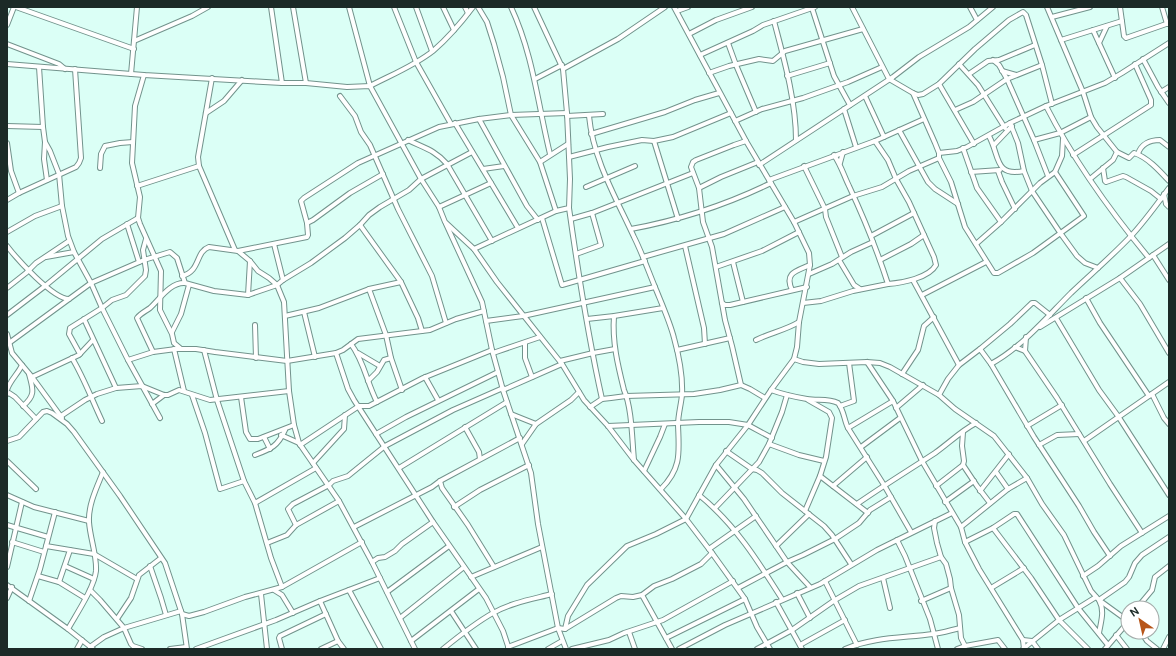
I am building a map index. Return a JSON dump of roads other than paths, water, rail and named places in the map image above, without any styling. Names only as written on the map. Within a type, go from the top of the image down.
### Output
[{"type":"street","points":[[7,25],[15,7],[134,49]]},
{"type":"street","points":[[197,7],[200,12]]},
{"type":"street","points":[[134,42],[208,7]]},
{"type":"street","points":[[271,7],[282,83]]},
{"type":"street","points":[[293,7],[306,83]]},
{"type":"street","points":[[349,7],[370,86],[421,179],[439,207],[478,294],[484,311],[498,372],[522,444],[532,481],[542,547],[558,628],[566,649]]},
{"type":"street","points":[[394,7],[416,62],[492,183],[518,228]]},
{"type":"street","points":[[416,7],[432,51]]},
{"type":"street","points":[[443,7],[454,30]]},
{"type":"street","points":[[465,7],[468,13]]},
{"type":"street","points":[[7,64],[131,74],[282,83],[306,83],[347,87],[370,86],[416,62],[432,51],[454,30],[473,7]]},
{"type":"street","points":[[478,7],[487,22],[494,44],[511,115],[540,162],[556,212]]},
{"type":"street","points":[[512,7],[535,79],[550,154]]},
{"type":"street","points":[[534,7],[563,67],[570,180],[569,208],[572,218],[576,254],[581,280],[582,302],[587,320],[602,399]]},
{"type":"street","points":[[535,79],[563,67],[618,39],[665,7]]},
{"type":"street","points":[[565,629],[568,616],[587,585],[627,546],[686,519],[716,465],[748,425],[770,390],[794,359],[798,347],[799,322],[809,274],[809,253],[794,222],[758,163],[735,121],[676,9],[688,7]]},
{"type":"street","points":[[689,34],[716,20],[752,7]]},
{"type":"street","points":[[852,7],[889,79],[913,93],[923,94],[940,84],[981,44],[1022,12],[1026,15],[1042,65],[1052,104]]},
{"type":"street","points":[[970,7],[977,20]]},
{"type":"street","points":[[699,188],[721,177],[758,163],[796,140],[865,96],[918,57],[969,27],[993,7]]},
{"type":"street","points":[[1047,7],[1083,92],[1091,117],[1104,136],[1116,152],[1128,158],[1134,153],[1138,154],[1156,168],[1169,181]]},
{"type":"street","points":[[1052,17],[1090,7]]},
{"type":"street","points":[[1120,7],[1124,36],[1126,38],[1168,24],[1162,7]]},
{"type":"street","points":[[131,74],[136,8]]},
{"type":"street","points":[[700,55],[753,31],[756,28],[814,8],[822,41],[830,64],[838,84],[850,105]]},
{"type":"street","points":[[774,21],[792,101],[795,118],[796,140]]},
{"type":"street","points":[[1061,40],[1122,21]]},
{"type":"street","points":[[1099,43],[1107,26]]},
{"type":"street","points":[[709,73],[736,64],[759,59],[774,60],[785,51],[863,29]]},
{"type":"street","points":[[1096,37],[1099,29]]},
{"type":"street","points":[[1093,30],[1115,78]]},
{"type":"street","points":[[728,43],[756,112]]},
{"type":"street","points":[[939,152],[957,151],[974,144],[1046,106],[1115,78],[1169,43]]},
{"type":"street","points":[[7,44],[59,64],[65,69]]},
{"type":"street","points":[[969,74],[982,64],[993,60],[999,60],[1035,45]]},
{"type":"street","points":[[1143,59],[1161,92],[1169,103]]},
{"type":"street","points":[[993,60],[999,65],[1007,79],[1048,176]]},
{"type":"street","points":[[999,60],[999,65]]},
{"type":"street","points":[[787,76],[830,64]]},
{"type":"street","points":[[959,64],[969,74],[984,94],[1005,128]]},
{"type":"street","points":[[1073,155],[1151,105],[1151,100],[1135,64]]},
{"type":"street","points":[[955,110],[1007,79],[1042,65]]},
{"type":"street","points":[[39,67],[43,127],[46,142],[59,174],[62,206],[69,241],[92,283],[102,308],[128,360],[160,418]]},
{"type":"street","points":[[735,121],[756,112],[848,82],[882,67]]},
{"type":"street","points":[[7,200],[46,180],[76,167],[79,163],[81,158],[75,69]]},
{"type":"street","points":[[1002,71],[1016,75]]},
{"type":"street","points":[[144,74],[134,106],[132,163],[140,204],[138,218],[161,275],[160,310],[172,332],[174,342],[182,349]]},
{"type":"street","points":[[212,78],[198,157],[199,166],[236,251],[250,261],[258,271],[278,286],[284,302],[289,391],[294,425],[299,444],[329,485],[354,527],[415,649]]},
{"type":"street","points":[[206,113],[224,101],[242,80]]},
{"type":"street","points":[[940,84],[974,144]]},
{"type":"street","points":[[1161,92],[1169,86]]},
{"type":"street","points":[[591,134],[720,93]]},
{"type":"street","points":[[913,93],[939,152],[939,158],[951,182],[965,227],[994,273],[998,273],[1033,253],[1084,216],[1055,172]]},
{"type":"street","points":[[340,96],[355,116],[361,132],[370,145],[393,199],[432,276],[446,323]]},
{"type":"street","points":[[865,96],[884,137]]},
{"type":"street","points":[[1046,106],[1073,155],[1131,236],[1151,257],[1169,280]]},
{"type":"street","points":[[844,109],[856,147]]},
{"type":"street","points":[[182,276],[188,274],[194,269],[203,251],[207,247],[236,251],[306,238],[308,235],[307,222],[301,201],[304,198],[351,167],[439,126],[511,115],[541,113],[589,116],[603,114]]},
{"type":"street","points":[[569,157],[642,140],[654,141],[673,137],[731,113]]},
{"type":"street","points":[[589,116],[595,150],[617,203],[644,259],[674,336],[677,350],[681,372],[682,394],[678,423],[678,454],[673,475],[661,489]]},
{"type":"street","points":[[1034,140],[1060,133],[1091,117]]},
{"type":"street","points":[[479,119],[526,206],[540,219],[555,258],[561,284],[563,285],[729,232],[785,207]]},
{"type":"street","points":[[631,230],[702,212],[744,196],[770,181],[804,166],[875,141],[924,119]]},
{"type":"street","points":[[994,145],[1011,125]]},
{"type":"street","points":[[1011,125],[1018,143],[1024,171],[1032,191],[1061,234],[1081,260],[1098,268]]},
{"type":"street","points":[[7,126],[43,127]]},
{"type":"street","points":[[899,130],[928,182],[934,189],[958,204]]},
{"type":"street","points":[[989,136],[994,145],[999,163],[1003,169],[1008,172],[1024,171]]},
{"type":"street","points":[[976,244],[1015,209],[1048,176],[1055,172],[1062,156],[1063,138]]},
{"type":"street","points":[[408,140],[430,149],[440,156],[492,241]]},
{"type":"street","points":[[1138,154],[1141,147],[1152,141],[1160,140],[1169,147]]},
{"type":"street","points":[[654,141],[678,219]]},
{"type":"street","points":[[741,385],[722,303],[716,267],[709,239],[704,230],[699,188],[690,167],[696,160],[746,141]]},
{"type":"street","points":[[803,303],[826,300],[860,289],[913,280],[934,269],[936,265],[934,257],[914,213],[888,160],[875,141]]},
{"type":"street","points":[[46,142],[44,159],[46,180]]},
{"type":"street","points":[[100,168],[101,154],[105,146],[133,142]]},
{"type":"street","points":[[7,143],[11,171],[19,193]]},
{"type":"street","points":[[540,162],[550,154],[568,144]]},
{"type":"street","points":[[964,148],[977,188],[1000,222]]},
{"type":"street","points":[[1062,156],[1070,150]]},
{"type":"street","points":[[153,352],[137,318],[176,284],[180,282],[214,291],[248,295],[278,286],[283,280],[311,263],[360,225],[369,215],[409,190],[421,179],[446,164],[472,152]]},
{"type":"street","points":[[840,163],[843,152]]},
{"type":"street","points":[[1090,179],[1113,160],[1116,152]]},
{"type":"street","points":[[834,156],[840,163],[871,236],[888,284]]},
{"type":"street","points":[[794,222],[853,196],[875,190],[939,158]]},
{"type":"street","points":[[137,186],[199,166]]},
{"type":"street","points":[[483,169],[504,166]]},
{"type":"street","points":[[586,187],[635,166]]},
{"type":"street","points":[[804,166],[825,209],[826,217],[841,258],[854,285],[860,289]]},
{"type":"street","points":[[1103,168],[1106,182],[1123,176],[1126,177],[1151,191],[1168,206]]},
{"type":"street","points":[[971,172],[998,171],[1003,169]]},
{"type":"street","points":[[998,171],[1015,209]]},
{"type":"street","points":[[572,218],[592,213],[693,173]]},
{"type":"street","points":[[307,222],[313,220],[350,192],[383,174]]},
{"type":"street","points":[[439,207],[492,183]]},
{"type":"street","points":[[1036,330],[1131,236],[1169,188]]},
{"type":"street","points":[[1164,194],[1168,206]]},
{"type":"street","points":[[7,232],[35,216],[62,206]]},
{"type":"street","points":[[474,249],[518,228],[569,208]]},
{"type":"street","points":[[576,254],[602,245],[592,213]]},
{"type":"street","points":[[871,236],[914,213]]},
{"type":"street","points":[[7,315],[45,286],[102,238],[138,218]]},
{"type":"street","points":[[445,222],[474,249],[540,337],[561,362],[590,407],[608,426],[634,460],[661,489],[709,549],[745,599],[757,627],[770,649]]},
{"type":"street","points":[[127,224],[139,262]]},
{"type":"street","points":[[360,225],[401,282],[418,318],[422,331]]},
{"type":"street","points":[[716,267],[762,251],[799,232]]},
{"type":"street","points":[[880,260],[917,241],[924,235]]},
{"type":"street","points":[[80,354],[69,334],[70,328],[112,300],[129,292],[145,276],[143,250],[146,239]]},
{"type":"street","points":[[7,288],[29,270],[36,262],[69,241]]},
{"type":"street","points":[[809,274],[873,242]]},
{"type":"street","points":[[274,244],[283,280]]},
{"type":"street","points":[[991,364],[1007,354],[1036,330],[1120,278],[1169,244]]},
{"type":"street","points":[[7,246],[45,286],[62,298],[69,299]]},
{"type":"street","points":[[685,246],[704,328],[705,344]]},
{"type":"street","points":[[7,256],[12,252]]},
{"type":"street","points":[[44,258],[74,252]]},
{"type":"street","points":[[9,343],[92,283],[144,260],[165,253],[172,253],[179,263],[185,283]]},
{"type":"street","points":[[248,295],[250,261]]},
{"type":"street","points":[[732,262],[743,302]]},
{"type":"street","points":[[922,295],[986,262]]},
{"type":"street","points":[[792,290],[789,283],[791,274],[810,265]]},
{"type":"street","points":[[273,281],[282,275]]},
{"type":"street","points":[[1120,278],[1140,304],[1169,353]]},
{"type":"street","points":[[913,280],[959,365]]},
{"type":"street","points":[[285,316],[319,308],[369,289],[401,282]]},
{"type":"street","points":[[172,332],[181,314],[189,284]]},
{"type":"street","points":[[853,291],[854,285]]},
{"type":"street","points":[[486,321],[524,316],[655,287]]},
{"type":"street","points":[[722,303],[726,305],[733,304],[807,287]]},
{"type":"street","points":[[369,289],[386,335],[391,358],[402,390]]},
{"type":"street","points":[[1086,298],[1100,323],[1169,424]]},
{"type":"street","points":[[939,395],[948,379],[959,365],[1010,324],[1032,303],[1035,302],[1050,315]]},
{"type":"street","points":[[725,314],[733,304]]},
{"type":"street","points":[[587,320],[663,308]]},
{"type":"street","points":[[128,360],[153,352],[182,349],[204,350],[287,361],[336,353],[343,350],[358,339],[430,330],[446,323],[484,311]]},
{"type":"street","points":[[304,312],[314,357]]},
{"type":"street","points":[[614,316],[613,337],[631,425],[634,460]]},
{"type":"street","points":[[902,374],[919,346],[924,326],[934,317]]},
{"type":"street","points":[[1056,318],[1091,378],[1118,416],[1169,495]]},
{"type":"street","points":[[84,319],[116,388]]},
{"type":"street","points":[[756,340],[799,322]]},
{"type":"street","points":[[255,324],[256,358]]},
{"type":"street","points":[[7,334],[12,353],[103,472],[162,558],[182,612],[186,648],[170,649]]},
{"type":"street","points":[[299,444],[358,407],[369,406],[425,377],[493,352],[540,337]]},
{"type":"street","points":[[1025,351],[1026,337]]},
{"type":"street","points":[[677,350],[730,338]]},
{"type":"street","points":[[20,371],[30,375],[72,358],[80,354],[93,340]]},
{"type":"street","points":[[525,343],[525,358],[532,377]]},
{"type":"street","points":[[351,344],[358,353],[377,402]]},
{"type":"street","points":[[1015,347],[1025,351],[1062,405],[1142,533]]},
{"type":"street","points":[[174,349],[184,391]]},
{"type":"street","points":[[296,525],[288,507],[329,485],[333,481],[348,476],[385,446],[458,407],[532,377],[561,362],[593,353],[615,349]]},
{"type":"street","points":[[980,349],[991,364],[1027,426],[1110,556]]},
{"type":"street","points":[[204,350],[217,400],[244,481],[255,502],[282,587]]},
{"type":"street","points":[[336,353],[348,389],[358,407],[494,612],[508,648],[558,628],[565,629],[621,596],[633,597],[642,595],[654,586],[672,579],[701,564],[712,553]]},
{"type":"street","points":[[358,353],[380,366]]},
{"type":"street","points":[[72,358],[81,373],[90,397],[102,421]]},
{"type":"street","points":[[368,381],[375,374],[384,360],[391,358]]},
{"type":"street","points":[[794,359],[819,364],[866,362],[880,363],[924,385],[994,436],[1027,478],[1042,504],[1064,535],[1091,591],[1120,614]]},
{"type":"street","points":[[866,362],[893,401],[922,461],[961,528],[965,542],[1023,640],[1023,649]]},
{"type":"street","points":[[840,406],[855,400],[849,363]]},
{"type":"street","points":[[7,390],[11,381],[20,371],[22,365]]},
{"type":"street","points":[[376,434],[438,400],[498,372]]},
{"type":"street","points":[[24,406],[31,399],[32,395],[30,375]]},
{"type":"street","points":[[425,377],[438,400]]},
{"type":"street","points":[[1084,441],[1169,382]]},
{"type":"street","points":[[590,407],[602,399],[626,396],[703,392],[741,385],[765,398]]},
{"type":"street","points":[[896,408],[924,385]]},
{"type":"street","points":[[61,416],[90,397],[106,390],[142,386],[164,395]]},
{"type":"street","points":[[152,404],[164,395],[168,395],[179,390],[204,399],[217,400],[289,391]]},
{"type":"street","points":[[770,390],[808,400],[835,401],[840,406],[844,421],[911,532]]},
{"type":"street","points":[[522,444],[536,424],[571,400],[579,392]]},
{"type":"street","points":[[7,394],[12,394],[36,419]]},
{"type":"street","points":[[192,395],[205,433],[220,489],[244,481]]},
{"type":"street","points":[[715,508],[734,486],[759,462],[772,438],[787,395]]},
{"type":"street","points":[[241,397],[248,436],[252,440],[285,430],[294,425]]},
{"type":"street","points":[[805,511],[820,476],[826,457],[832,416],[829,412],[808,400]]},
{"type":"street","points":[[848,428],[893,401]]},
{"type":"street","points":[[399,468],[507,402]]},
{"type":"street","points":[[1027,426],[1062,405]]},
{"type":"street","points":[[7,441],[19,436],[43,412],[47,411],[52,413],[67,424]]},
{"type":"street","points":[[511,414],[536,424]]},
{"type":"street","points":[[313,463],[344,429],[345,415]]},
{"type":"street","points":[[861,447],[900,418]]},
{"type":"street","points":[[969,419],[969,427]]},
{"type":"street","points":[[608,426],[718,421],[748,425],[772,438]]},
{"type":"street","points":[[644,471],[665,424]]},
{"type":"street","points":[[857,504],[934,453],[969,427],[976,424]]},
{"type":"street","points":[[465,427],[479,452],[480,459]]},
{"type":"street","points":[[255,455],[270,449],[276,444],[285,430]]},
{"type":"street","points":[[963,432],[962,446],[964,465],[980,491],[990,503]]},
{"type":"street","points":[[274,433],[299,444]]},
{"type":"street","points":[[1039,445],[1056,435],[1079,434]]},
{"type":"street","points":[[264,436],[270,449]]},
{"type":"street","points":[[354,527],[432,487],[440,481],[520,438]]},
{"type":"street","points":[[769,444],[824,462]]},
{"type":"street","points":[[726,451],[752,469],[762,473],[782,494],[824,526],[835,539],[851,564]]},
{"type":"street","points":[[980,491],[1009,454]]},
{"type":"street","points":[[833,486],[867,457]]},
{"type":"street","points":[[7,461],[36,489]]},
{"type":"street","points":[[454,507],[480,490],[528,465]]},
{"type":"street","points":[[716,465],[734,486],[756,516],[787,562],[810,587]]},
{"type":"street","points":[[936,486],[964,465]]},
{"type":"street","points":[[255,502],[273,494],[316,468]]},
{"type":"street","points":[[68,629],[90,590],[94,579],[96,570],[89,521],[94,495],[103,472]]},
{"type":"street","points":[[996,472],[1008,489]]},
{"type":"street","points":[[820,476],[868,512]]},
{"type":"street","points":[[961,528],[1008,489],[1027,478]]},
{"type":"street","points":[[440,481],[442,488],[468,525],[494,567]]},
{"type":"street","points":[[945,502],[974,481]]},
{"type":"street","points":[[432,487],[442,488]]},
{"type":"street","points":[[7,495],[34,507],[89,521]]},
{"type":"street","points":[[699,495],[715,508],[735,530],[766,573],[782,599]]},
{"type":"street","points":[[738,588],[835,539],[859,523],[868,512],[891,497]]},
{"type":"street","points":[[267,543],[287,535],[296,525],[339,501]]},
{"type":"street","points":[[7,567],[22,502]]},
{"type":"street","points":[[29,601],[38,576],[55,512]]},
{"type":"street","points":[[679,649],[711,631],[825,581],[851,564],[911,532],[952,513]]},
{"type":"street","points":[[776,546],[809,514]]},
{"type":"street","points":[[965,542],[993,528],[1014,514],[1018,515],[1078,608],[1108,645]]},
{"type":"street","points":[[709,549],[756,516]]},
{"type":"street","points":[[1083,576],[1098,566],[1122,546],[1169,516]]},
{"type":"street","points":[[935,521],[934,528],[941,557],[946,564],[950,579],[951,588],[959,615],[961,638],[964,648]]},
{"type":"street","points":[[372,562],[395,551],[402,544],[433,522]]},
{"type":"street","points":[[930,523],[934,528]]},
{"type":"street","points":[[7,525],[48,537]]},
{"type":"street","points":[[993,528],[1024,568],[1059,620],[1088,649]]},
{"type":"street","points":[[1023,649],[1059,620],[1125,582],[1129,577],[1135,563],[1142,555],[1169,537]]},
{"type":"street","points":[[897,540],[910,567],[926,610],[938,649]]},
{"type":"street","points":[[12,542],[44,552]]},
{"type":"street","points":[[7,585],[12,587],[92,648],[104,637],[124,628],[166,615],[182,612],[189,616],[245,597],[261,594],[282,587],[362,542]]},
{"type":"street","points":[[46,546],[94,554],[137,579]]},
{"type":"street","points":[[387,592],[449,546]]},
{"type":"street","points":[[471,577],[542,547]]},
{"type":"street","points":[[59,582],[70,550]]},
{"type":"street","points":[[758,649],[792,630],[835,600],[859,586],[941,557]]},
{"type":"street","points":[[117,619],[130,598],[139,575],[162,558]]},
{"type":"street","points":[[65,566],[94,579]]},
{"type":"street","points":[[150,566],[166,615]]},
{"type":"street","points":[[1144,600],[1152,590],[1155,577],[1169,566]]},
{"type":"street","points":[[400,618],[464,567]]},
{"type":"street","points":[[991,588],[1024,568]]},
{"type":"street","points":[[38,576],[59,582],[85,598]]},
{"type":"street","points":[[196,649],[264,625],[320,601],[380,578]]},
{"type":"street","points":[[883,578],[890,608]]},
{"type":"street","points":[[572,649],[609,640],[657,622],[733,581]]},
{"type":"street","points":[[825,581],[857,645]]},
{"type":"street","points":[[7,598],[12,587]]},
{"type":"street","points":[[922,601],[951,588]]},
{"type":"street","points":[[411,641],[451,612],[479,589]]},
{"type":"street","points":[[90,590],[124,628],[131,644],[142,649]]},
{"type":"street","points":[[274,590],[282,595],[293,613]]},
{"type":"street","points":[[349,590],[381,649]]},
{"type":"street","points":[[797,592],[810,618]]},
{"type":"street","points":[[261,594],[267,649]]},
{"type":"street","points":[[443,649],[464,632],[494,612],[514,604],[552,594]]},
{"type":"street","points":[[642,595],[672,649]]},
{"type":"street","points":[[1098,598],[1103,611],[1099,633]]},
{"type":"street","points":[[666,638],[745,599]]},
{"type":"street","points":[[320,601],[338,641],[344,649]]},
{"type":"street","points":[[776,602],[801,647],[845,620]]},
{"type":"street","points":[[451,612],[476,649]]},
{"type":"street","points":[[282,649],[279,638],[280,636],[326,614]]},
{"type":"street","points":[[845,649],[889,638],[934,634],[960,628]]},
{"type":"street","points":[[1105,649],[1120,630]]},
{"type":"street","points":[[629,632],[635,649]]},
{"type":"street","points":[[1116,635],[1127,649]]},
{"type":"street","points":[[1163,649],[1169,637]]},
{"type":"street","points":[[77,649],[82,640]]},
{"type":"street","points":[[957,649],[998,640],[1005,649]]},
{"type":"street","points":[[1023,640],[1032,642],[1038,649]]},
{"type":"street","points":[[1146,640],[1157,649]]},
{"type":"street","points":[[321,649],[338,641]]},
{"type":"street","points":[[548,649],[562,641]]}]
